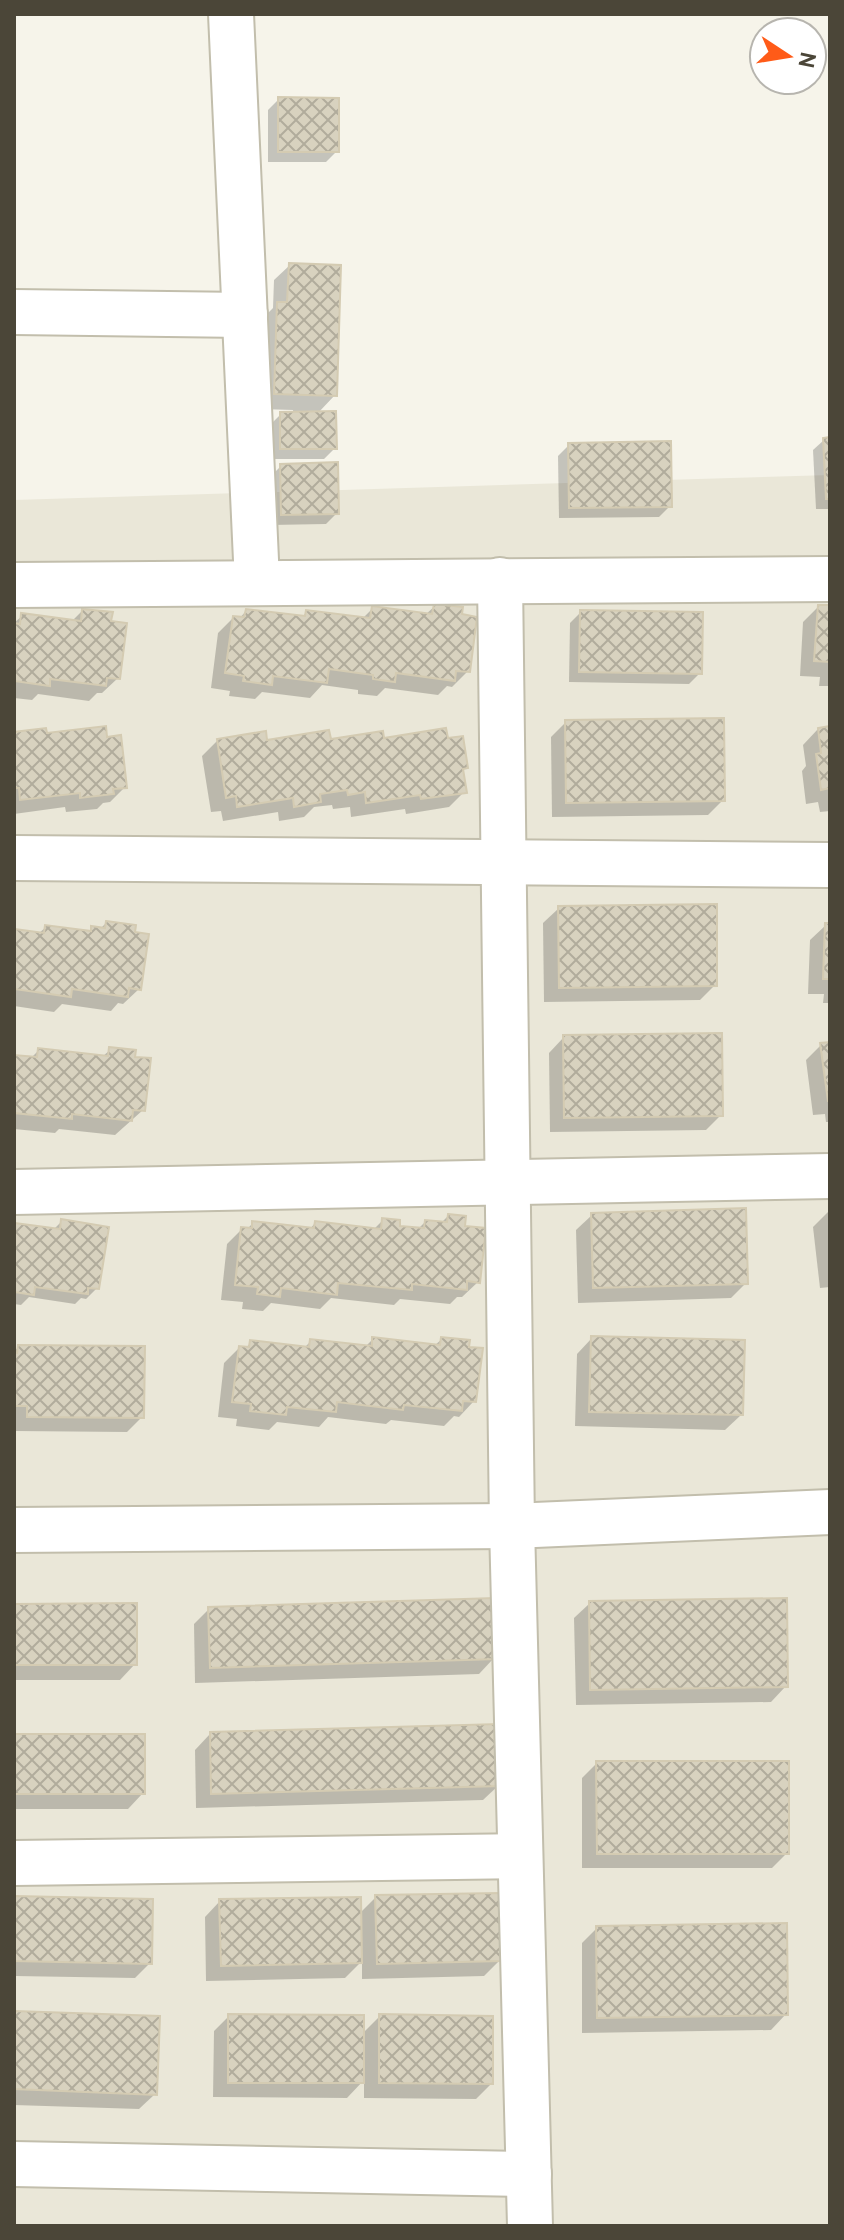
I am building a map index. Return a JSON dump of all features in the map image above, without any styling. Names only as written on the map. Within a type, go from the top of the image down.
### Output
[{"type":"street","points":[[231,14],[257,582]]},
{"type":"street","points":[[14,312],[245,315]]},
{"type":"street","points":[[14,585],[830,579]]},
{"type":"street","points":[[500,580],[512,1526],[530,2226]]},
{"type":"street","points":[[14,858],[830,865]]},
{"type":"street","points":[[14,1192],[830,1176]]},
{"type":"street","points":[[14,1530],[512,1526],[830,1512]]},
{"type":"street","points":[[14,1863],[520,1856]]},
{"type":"street","points":[[14,2164],[529,2174]]},
{"type":"shaded area","points":[[830,475],[830,2226],[14,2226],[14,500]]},
{"type":"building","points":[[278,97],[339,98],[339,152],[278,152]]},
{"type":"building","points":[[289,263],[341,265],[337,396],[274,394],[277,302],[287,302]]},
{"type":"building","points":[[336,411],[337,449],[280,449],[280,412]]},
{"type":"building","points":[[830,437],[830,499],[826,499],[823,438]]},
{"type":"building","points":[[671,441],[672,507],[569,508],[568,443]]},
{"type":"building","points":[[338,462],[339,514],[281,515],[280,464]]},
{"type":"building","points":[[830,599],[830,662],[814,661],[818,605],[829,605]]},
{"type":"building","points":[[434,604],[463,607],[462,614],[477,617],[470,672],[456,671],[455,681],[396,673],[395,682],[373,679],[373,675],[329,669],[327,683],[273,676],[272,685],[243,681],[244,676],[225,673],[233,616],[244,617],[246,609],[305,616],[306,610],[370,618],[372,606],[432,614]]},
{"type":"building","points":[[82,609],[113,612],[111,621],[127,623],[120,679],[107,678],[106,686],[50,679],[50,686],[14,681],[14,623],[20,624],[21,613],[81,621]]},
{"type":"building","points":[[580,610],[703,612],[702,674],[579,672]]},
{"type":"building","points":[[724,718],[725,801],[566,803],[565,720]]},
{"type":"building","points":[[106,726],[107,737],[121,735],[127,788],[113,789],[114,794],[80,798],[80,793],[20,800],[19,788],[14,788],[14,732],[46,728],[47,733]]},
{"type":"building","points":[[830,726],[830,788],[821,790],[816,754],[821,753],[818,728]]},
{"type":"building","points":[[446,728],[448,738],[463,736],[468,768],[463,769],[467,793],[421,799],[420,795],[366,803],[365,792],[348,795],[347,790],[320,794],[321,802],[294,807],[293,798],[237,807],[236,796],[226,798],[217,739],[266,731],[267,740],[329,730],[331,739],[383,731],[384,738]]},
{"type":"building","points":[[717,904],[717,986],[559,988],[558,906]]},
{"type":"building","points":[[106,921],[136,925],[135,932],[149,934],[141,990],[129,988],[128,997],[72,989],[71,997],[14,989],[14,929],[44,933],[45,925],[91,931],[91,926],[105,928]]},
{"type":"building","points":[[825,923],[830,923],[830,979],[823,979]]},
{"type":"building","points":[[722,1033],[723,1116],[564,1118],[563,1035]]},
{"type":"building","points":[[830,1042],[830,1101],[828,1101],[820,1043]]},
{"type":"building","points":[[109,1047],[136,1050],[135,1057],[151,1058],[145,1111],[133,1110],[132,1121],[72,1114],[72,1119],[14,1113],[14,1055],[37,1057],[38,1048],[108,1056]]},
{"type":"building","points":[[746,1208],[748,1284],[593,1288],[591,1213]]},
{"type":"building","points":[[448,1214],[466,1216],[465,1226],[486,1228],[480,1283],[467,1281],[467,1290],[412,1284],[412,1290],[338,1283],[337,1295],[281,1288],[280,1297],[257,1294],[258,1287],[235,1285],[241,1227],[252,1228],[252,1221],[314,1228],[315,1221],[381,1229],[382,1218],[400,1220],[400,1226],[424,1228],[425,1220],[447,1222]]},
{"type":"building","points":[[61,1219],[109,1227],[99,1289],[88,1288],[88,1294],[35,1287],[34,1295],[14,1292],[14,1223],[60,1229]]},
{"type":"building","points":[[591,1336],[745,1340],[743,1415],[589,1412]]},
{"type":"building","points":[[372,1337],[440,1345],[441,1337],[470,1340],[469,1347],[483,1348],[476,1402],[463,1401],[462,1411],[404,1405],[403,1410],[337,1402],[336,1412],[287,1407],[286,1415],[250,1411],[251,1404],[232,1402],[239,1346],[249,1347],[250,1340],[309,1347],[310,1339],[372,1346]]},
{"type":"building","points":[[18,1345],[145,1346],[144,1418],[27,1417],[27,1406],[14,1406],[14,1353],[17,1353]]},
{"type":"building","points":[[495,1598],[497,1659],[210,1668],[208,1607]]},
{"type":"building","points":[[787,1598],[788,1687],[590,1690],[589,1601]]},
{"type":"building","points":[[137,1603],[137,1665],[14,1665],[14,1604]]},
{"type":"building","points":[[500,1724],[501,1786],[211,1794],[210,1732]]},
{"type":"building","points":[[14,1734],[145,1734],[145,1794],[14,1794]]},
{"type":"building","points":[[596,1761],[789,1761],[789,1854],[597,1854]]},
{"type":"building","points":[[500,1893],[501,1961],[377,1964],[375,1895]]},
{"type":"building","points":[[14,1896],[153,1899],[152,1964],[14,1961]]},
{"type":"building","points":[[361,1897],[362,1963],[221,1966],[219,1899]]},
{"type":"building","points":[[787,1923],[788,2015],[597,2018],[596,1926]]},
{"type":"building","points":[[14,2011],[160,2016],[157,2095],[14,2089]]},
{"type":"building","points":[[228,2014],[364,2015],[364,2083],[228,2083]]},
{"type":"building","points":[[379,2014],[493,2016],[493,2084],[379,2083]]}]
